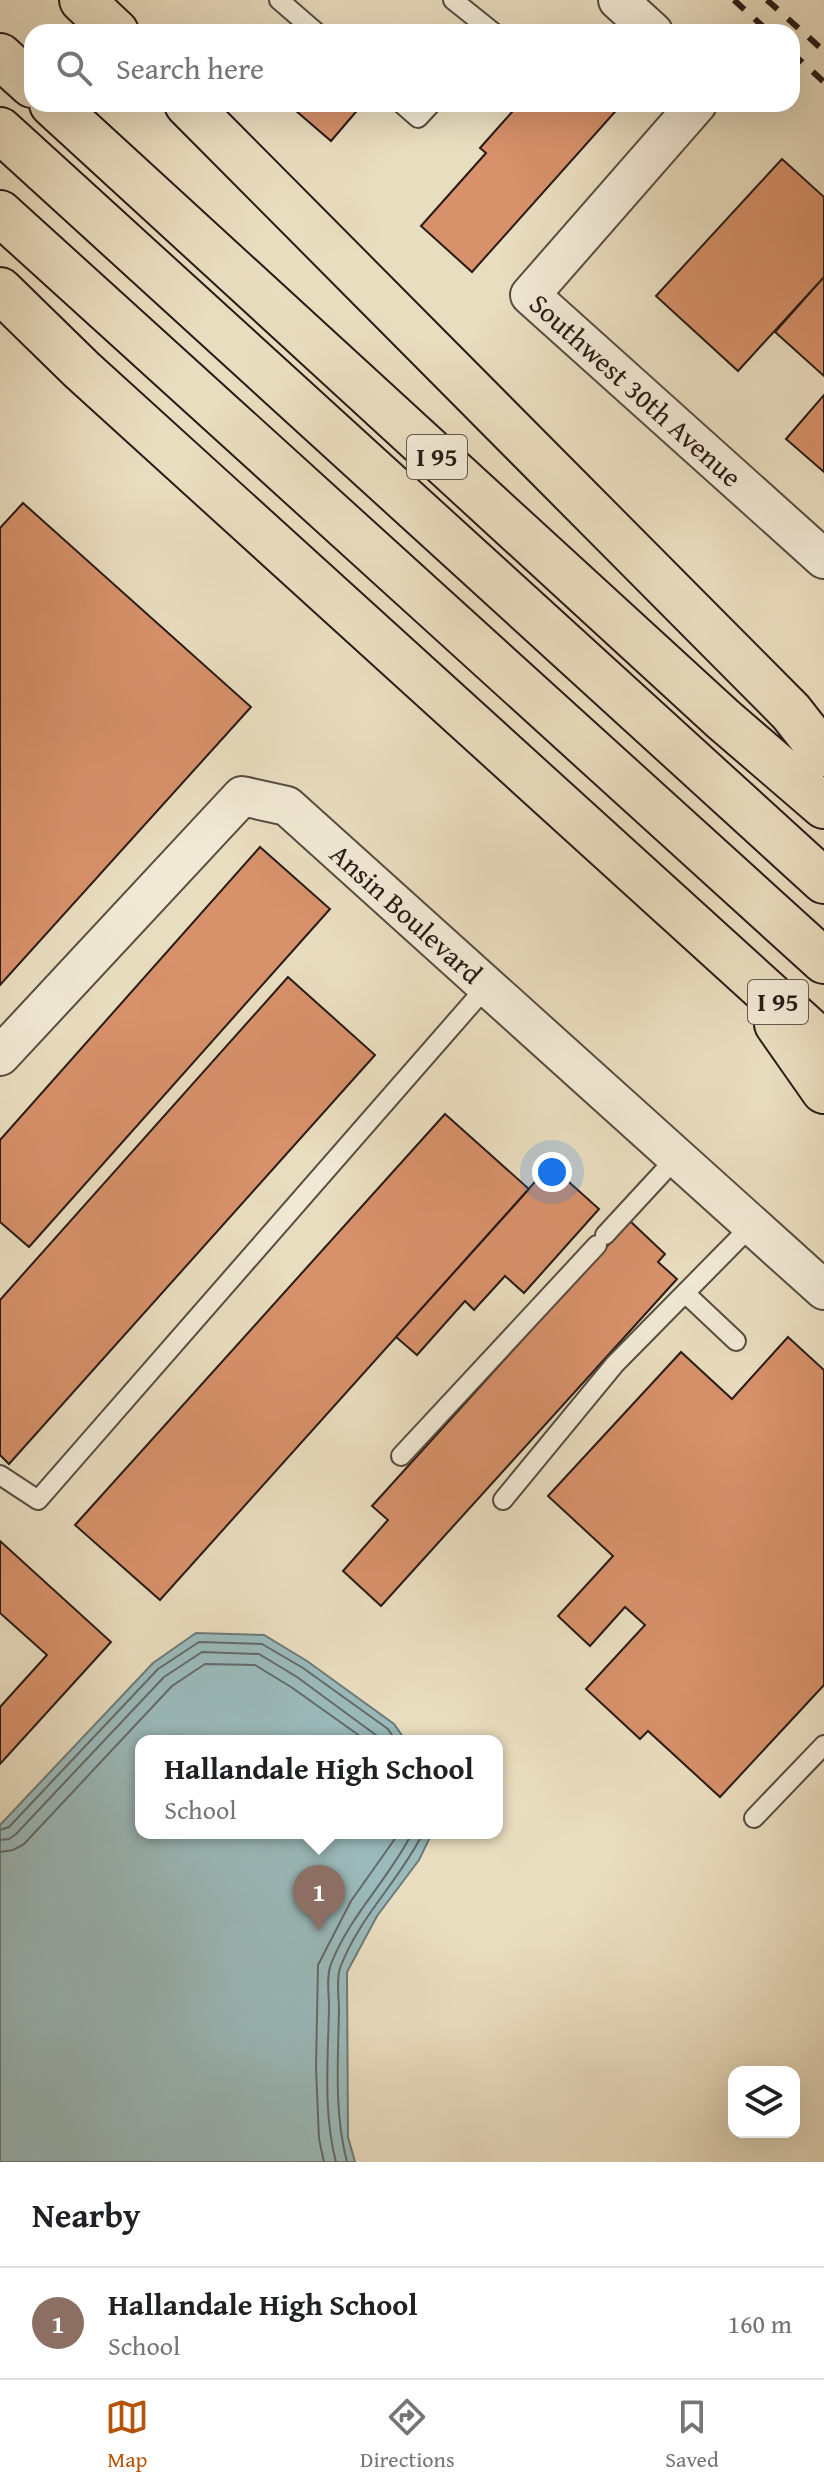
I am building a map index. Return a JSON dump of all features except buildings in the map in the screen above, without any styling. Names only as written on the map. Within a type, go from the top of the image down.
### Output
[{"type":"highway","points":[[82,0],[108,24]]},
{"type":"highway","points":[[0,56],[24,78]]},
{"type":"highway","name":"I 95","points":[[61,112],[724,720],[824,806]]},
{"type":"highway","points":[[195,112],[791,712],[824,754]]},
{"type":"highway","points":[[0,130],[824,881]]},
{"type":"highway","points":[[0,213],[824,961]]},
{"type":"highway","name":"I 95","points":[[0,290],[82,370],[824,1044]]},
{"type":"highway","points":[[0,317],[82,370]]},
{"type":"highway","points":[[732,960],[824,1091]]},
{"type":"street","points":[[618,0],[644,24]]},
{"type":"street","name":"Southwest 30th Avenue","points":[[690,112],[530,295],[824,559]]},
{"type":"street","name":"Ansin Boulevard","points":[[0,1056],[242,796],[287,806],[824,1290]]},
{"type":"lane","points":[[279,0],[307,24]]},
{"type":"lane","points":[[453,0],[483,24]]},
{"type":"lane","points":[[0,1475],[38,1500],[487,986]]},
{"type":"lane","points":[[401,1456],[677,1157]]},
{"type":"lane","points":[[503,1500],[615,1364],[752,1225]]},
{"type":"lane","points":[[685,1293],[736,1341]]},
{"type":"lane","points":[[754,1818],[824,1745]]},
{"type":"water","points":[[196,1633],[264,1635],[307,1661],[394,1724],[402,1735],[135,1735],[135,1839],[429,1839],[419,1860],[377,1916],[347,1972],[348,2137],[355,2162],[0,2162],[0,1825],[153,1663]]},
{"type":"railway","points":[[734,0],[760,24]]},
{"type":"railway","points":[[767,0],[794,24]]},
{"type":"railway","points":[[800,30],[824,51]]},
{"type":"railway","points":[[800,60],[824,82]]},
{"type":"place","name":"Hallandale High School","points":[[319,1931]]}]
